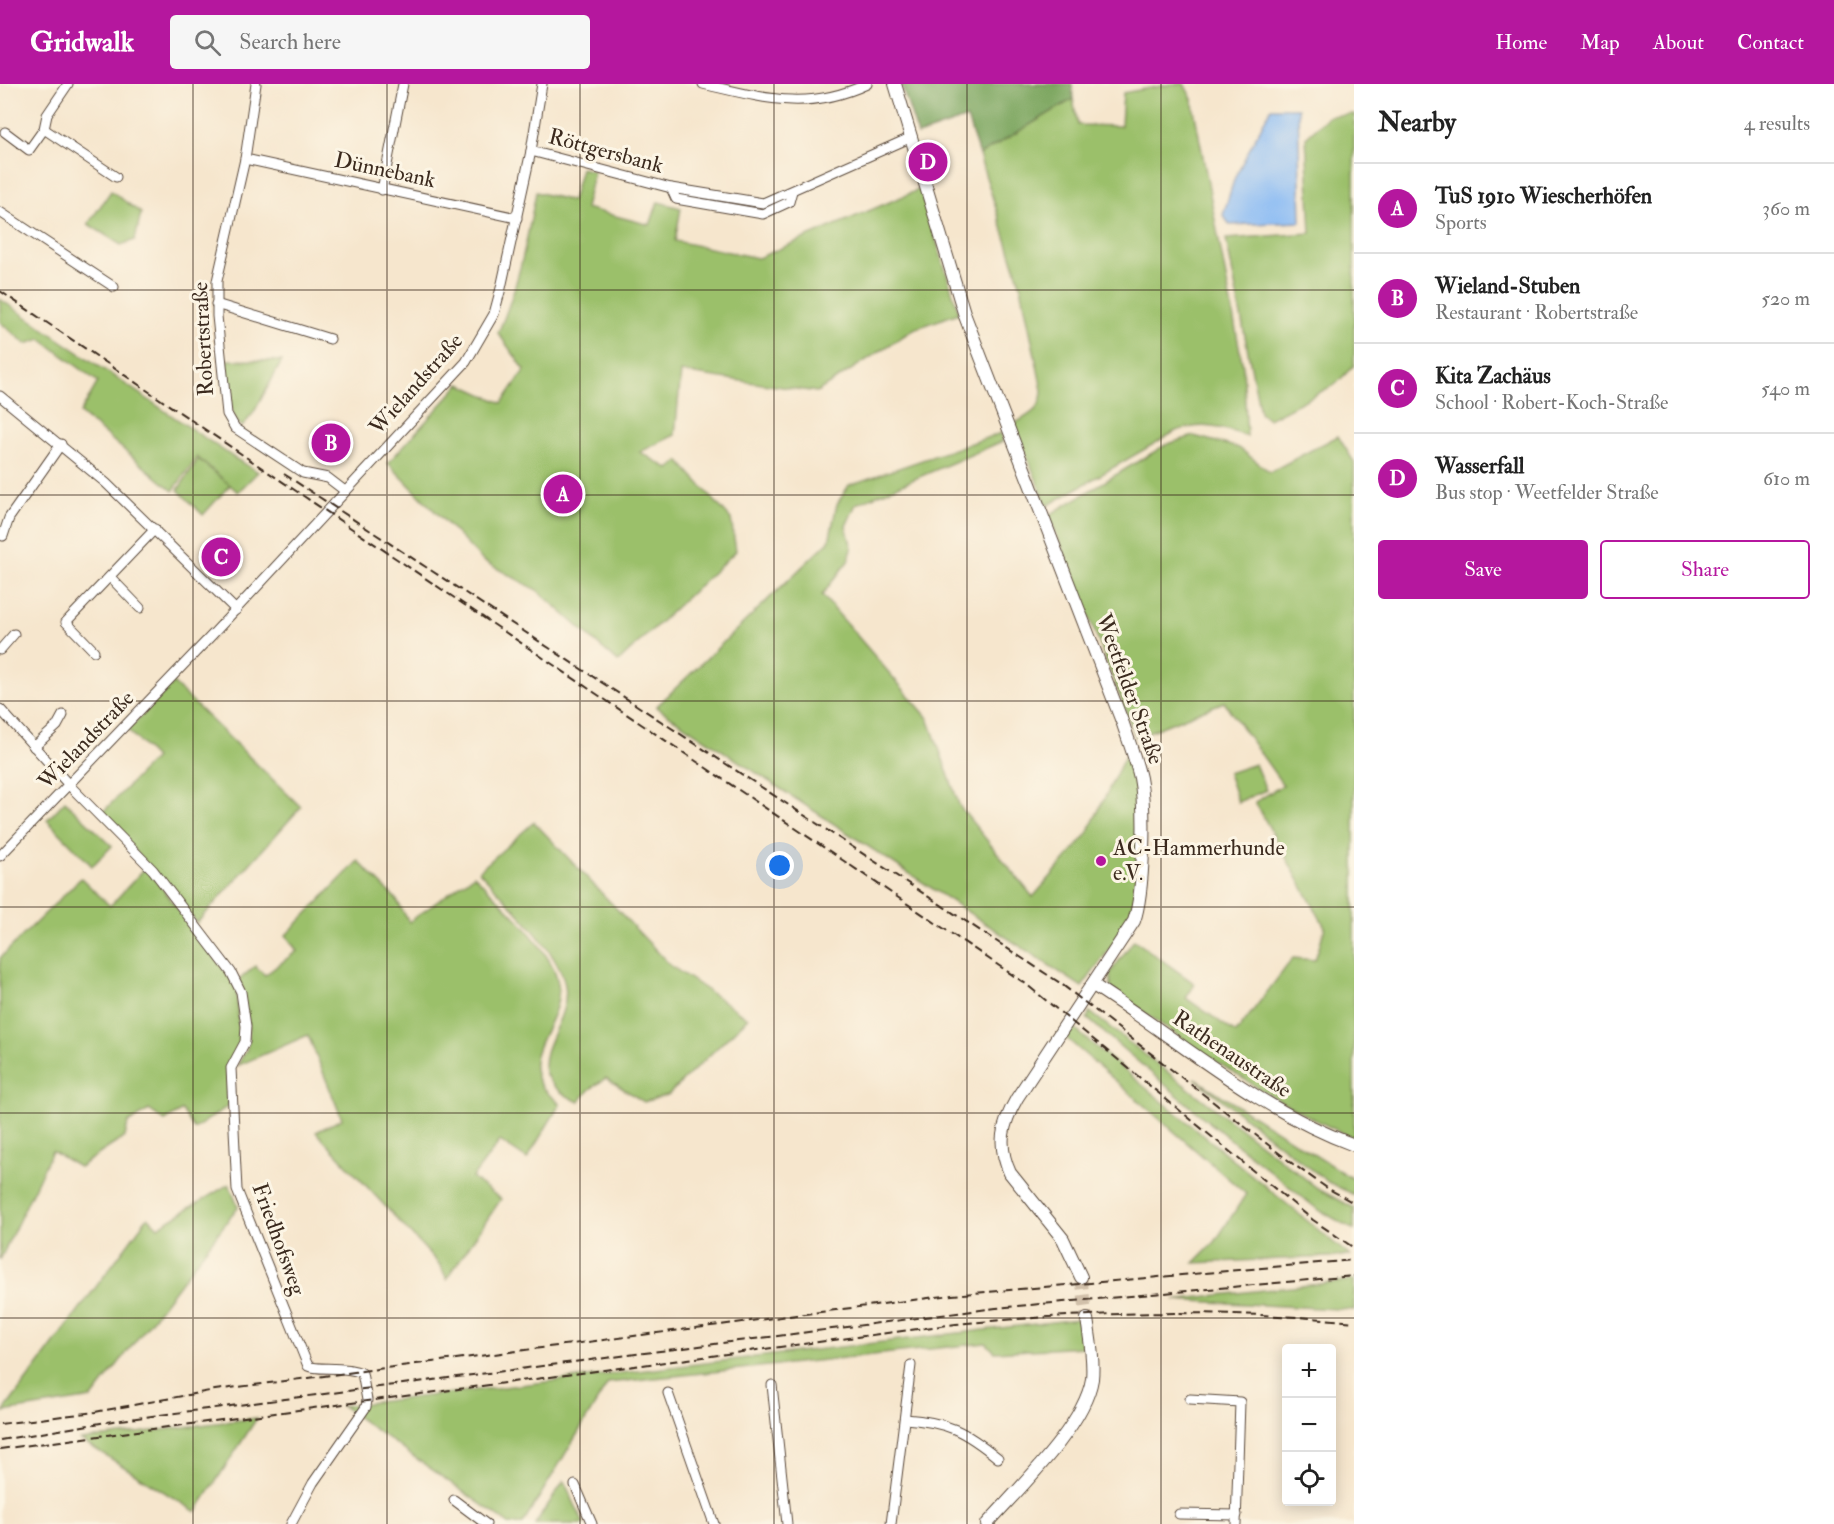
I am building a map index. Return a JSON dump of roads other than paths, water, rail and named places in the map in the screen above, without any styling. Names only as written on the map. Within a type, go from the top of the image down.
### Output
[{"type":"street","points":[[5,132],[29,150],[44,129],[47,115],[68,84]]},
{"type":"street","name":"Robertstraße","points":[[256,84],[244,159],[220,266],[216,304],[230,422],[235,428],[303,473],[328,478],[345,490]]},
{"type":"street","points":[[382,190],[403,84]]},
{"type":"street","name":"Wielandstraße","points":[[0,856],[70,786],[236,610],[345,490],[453,378],[474,351],[494,314],[531,151],[542,84]]},
{"type":"street","points":[[703,84],[771,100],[796,102],[832,97],[867,84]]},
{"type":"street","name":"Weetfelder Straße","points":[[895,84],[965,316],[1124,724],[1140,781],[1139,908],[1124,939],[1010,1111],[1002,1138],[1004,1161],[1010,1173],[1063,1239],[1081,1277]]},
{"type":"street","points":[[44,129],[116,177]]},
{"type":"street","name":"Röttgersbank","points":[[531,151],[671,188],[763,203],[912,137]]},
{"type":"street","name":"Dünnebank","points":[[244,159],[517,218]]},
{"type":"street","name":"Röttgersbank","points":[[671,188],[676,199],[763,214],[789,202],[792,191]]},
{"type":"street","points":[[717,207],[719,196]]},
{"type":"street","points":[[735,210],[736,199]]},
{"type":"street","points":[[0,212],[114,287]]},
{"type":"street","points":[[216,304],[330,339]]},
{"type":"street","points":[[0,396],[61,444],[155,529],[236,610]]},
{"type":"street","points":[[3,536],[9,518],[61,444]]},
{"type":"street","points":[[94,651],[66,622],[155,529]]},
{"type":"street","points":[[110,577],[140,608]]},
{"type":"street","points":[[0,650],[14,634]]},
{"type":"street","points":[[0,709],[70,786]]},
{"type":"street","points":[[34,747],[57,726],[63,715]]},
{"type":"street","name":"Friedhofsweg","points":[[70,786],[153,870],[231,972],[240,992],[246,1026],[244,1042],[231,1068],[237,1190],[308,1366],[314,1369],[332,1366],[362,1372],[367,1400],[354,1425],[313,1483],[291,1524]]},
{"type":"street","name":"Rathenaustraße","points":[[1093,985],[1268,1105],[1311,1128],[1354,1145]]},
{"type":"street","points":[[987,1524],[1040,1464],[1083,1407],[1089,1394],[1092,1368],[1087,1319]]},
{"type":"street","points":[[891,1524],[911,1365]]},
{"type":"street","points":[[772,1385],[787,1524]]},
{"type":"street","points":[[668,1393],[714,1524]]},
{"type":"street","points":[[1179,1514],[1236,1520],[1240,1402],[1190,1399]]},
{"type":"street","points":[[905,1419],[932,1420],[963,1431],[998,1458]]},
{"type":"street","points":[[575,1485],[592,1524]]},
{"type":"street","points":[[454,1500],[486,1524]]},
{"type":"water","points":[[1271,108],[1298,108],[1301,222],[1230,225],[1223,215],[1235,177]]},
{"type":"tunnel","points":[[1081,1277],[1087,1319]]},
{"type":"railway","points":[[0,291],[1026,984],[1313,1220],[1354,1248]]},
{"type":"railway","points":[[284,474],[1060,983],[1293,1164],[1327,1188],[1354,1203]]},
{"type":"railway","points":[[0,1424],[95,1412],[215,1390],[952,1295],[1354,1260]]},
{"type":"railway","points":[[0,1440],[113,1421],[996,1308],[1354,1276]]},
{"type":"railway","points":[[0,1449],[956,1324],[1155,1313],[1254,1315],[1354,1322]]},
{"type":"place","name":"Wasserfall","points":[[928,162]]},
{"type":"place","name":"Wieland-Stuben","points":[[331,443]]},
{"type":"place","name":"TuS 1910 Wiescherhöfen","points":[[563,494]]},
{"type":"place","name":"Kita Zachäus","points":[[221,557]]},
{"type":"place","name":"AC-Hammerhunde e.V.","points":[[1101,861]]}]
